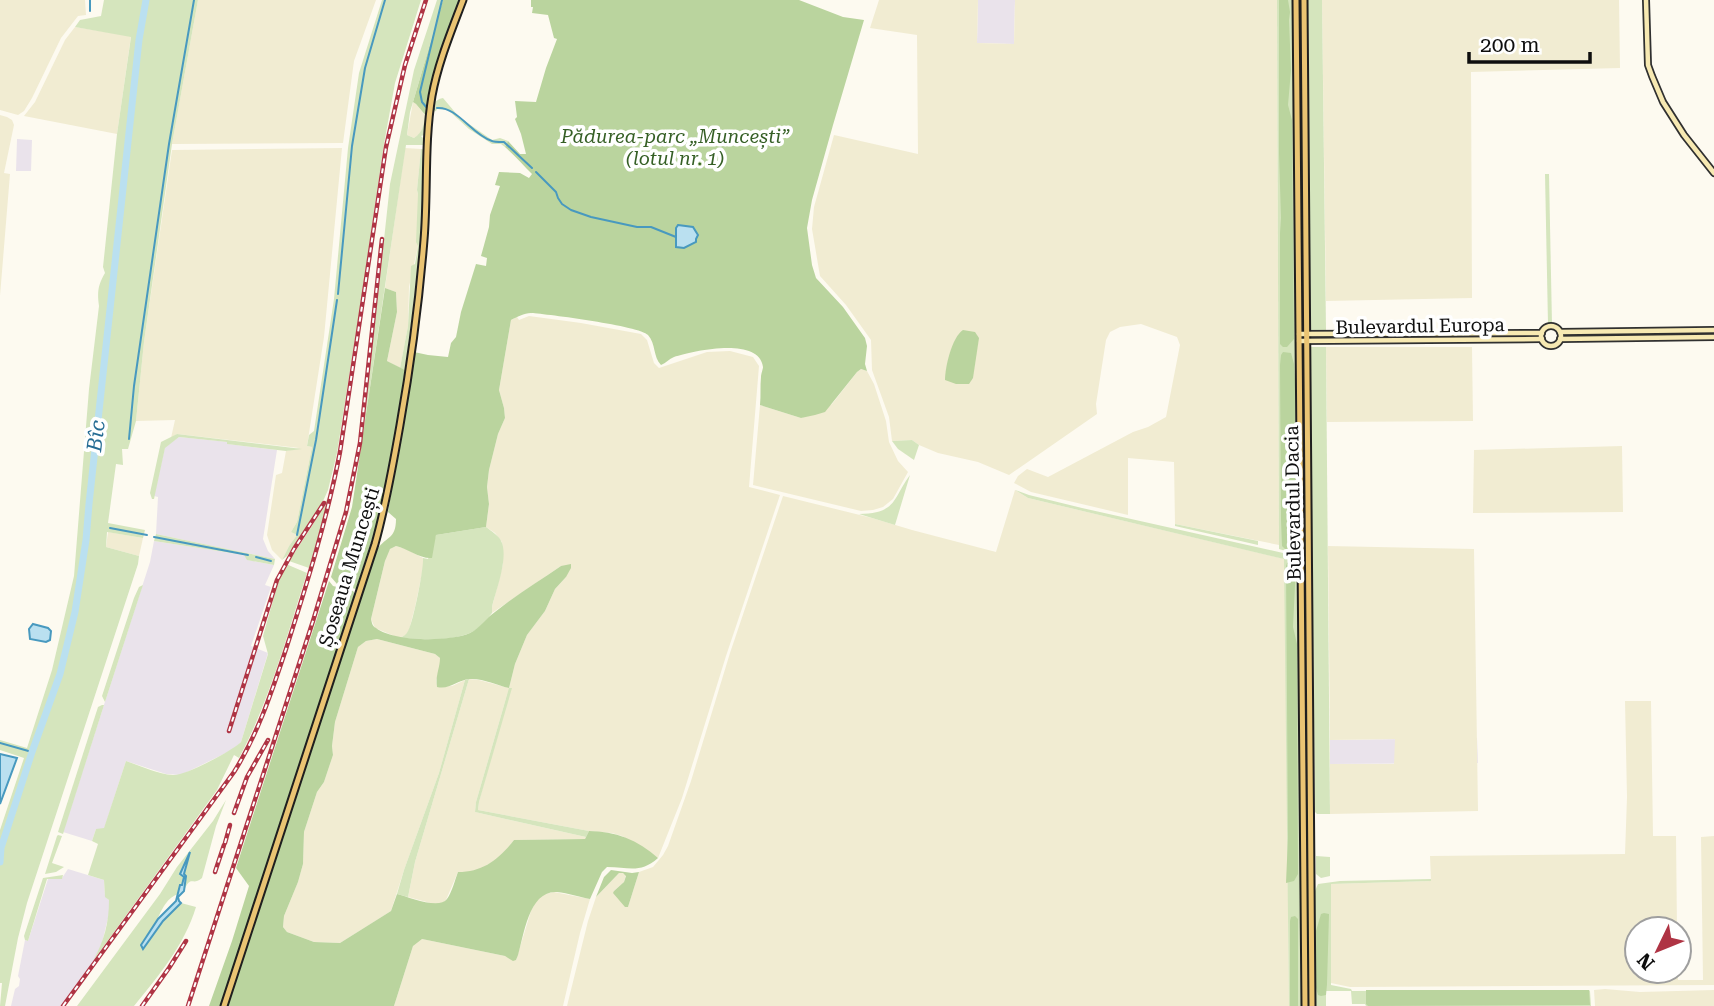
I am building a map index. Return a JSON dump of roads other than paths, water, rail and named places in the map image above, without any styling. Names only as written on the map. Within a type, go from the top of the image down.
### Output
[{"type":"main road","name":"Șoseaua Muncești","points":[[224,1006],[385,510],[404,401],[420,281],[432,97],[463,0]]},
{"type":"main road","name":"Bulevardul Dacia","points":[[1296,0],[1301,556],[1308,961],[1312,1006]]},
{"type":"main road","name":"Bulevardul Dacia","points":[[1304,0],[1309,557],[1308,961],[1305,1006]]},
{"type":"main road","points":[[1301,556],[1309,557]]},
{"type":"street","points":[[1646,0],[1648,65],[1652,76],[1663,102],[1684,135],[1714,173]]},
{"type":"street","name":"Bulevardul Europa","points":[[1714,330],[1560,332],[1552,326],[1545,328],[1542,336],[1544,342],[1550,346],[1560,339],[1714,337]]},
{"type":"street","points":[[1560,332],[1560,339]]},
{"type":"street","name":"Bulevardul Europa","points":[[1306,338],[1355,334],[1405,337],[1542,336]]},
{"type":"street","points":[[1355,334],[1355,341]]},
{"type":"street","name":"Bulevardul Europa","points":[[1299,338],[1355,341],[1405,337]]},
{"type":"water","points":[[678,225],[693,227],[698,235],[696,242],[684,248],[676,247]]},
{"type":"water","points":[[33,624],[48,628],[51,631],[50,640],[46,642],[30,639],[29,629]]},
{"type":"water","points":[[0,754],[17,758],[0,804]]},
{"type":"water","points":[[190,852],[184,874],[186,876],[184,891],[178,897],[181,903],[163,921],[143,949],[141,945],[158,919],[176,901],[184,877],[180,874]]},
{"type":"waterway","points":[[90,0],[90,11]]},
{"type":"waterway","name":"Bîc","points":[[0,862],[1,848],[60,674],[75,612],[86,540],[139,40],[146,0]]},
{"type":"waterway","points":[[129,439],[134,386],[169,144],[194,0]]},
{"type":"waterway","points":[[338,294],[352,146],[365,68],[385,0]]},
{"type":"waterway","points":[[427,108],[422,102],[420,92],[442,0]]},
{"type":"waterway","points":[[437,108],[451,111],[485,138],[504,142],[532,168]]},
{"type":"waterway","points":[[536,172],[556,192],[562,204],[571,210],[637,227],[651,227],[676,237]]},
{"type":"waterway","points":[[297,535],[316,440],[337,300]]},
{"type":"waterway","points":[[110,528],[147,535]]},
{"type":"waterway","points":[[154,537],[248,555]]},
{"type":"waterway","points":[[256,557],[271,561]]},
{"type":"waterway","points":[[0,743],[32,752]]},
{"type":"railway","points":[[63,1006],[234,772],[270,696],[309,576],[335,477],[386,147],[405,65],[426,0]]},
{"type":"railway","points":[[188,1006],[346,512],[360,443],[382,239]]},
{"type":"railway","points":[[229,731],[277,580],[324,503]]},
{"type":"railway","points":[[234,813],[247,777],[268,740]]},
{"type":"railway","points":[[225,843],[230,825]]},
{"type":"railway","points":[[215,872],[224,845]]},
{"type":"railway","points":[[142,1006],[186,941]]},
{"type":"park label","name":"Pădurea-parc „Muncești” (lotul nr. 1)","points":[[675,147]]}]
